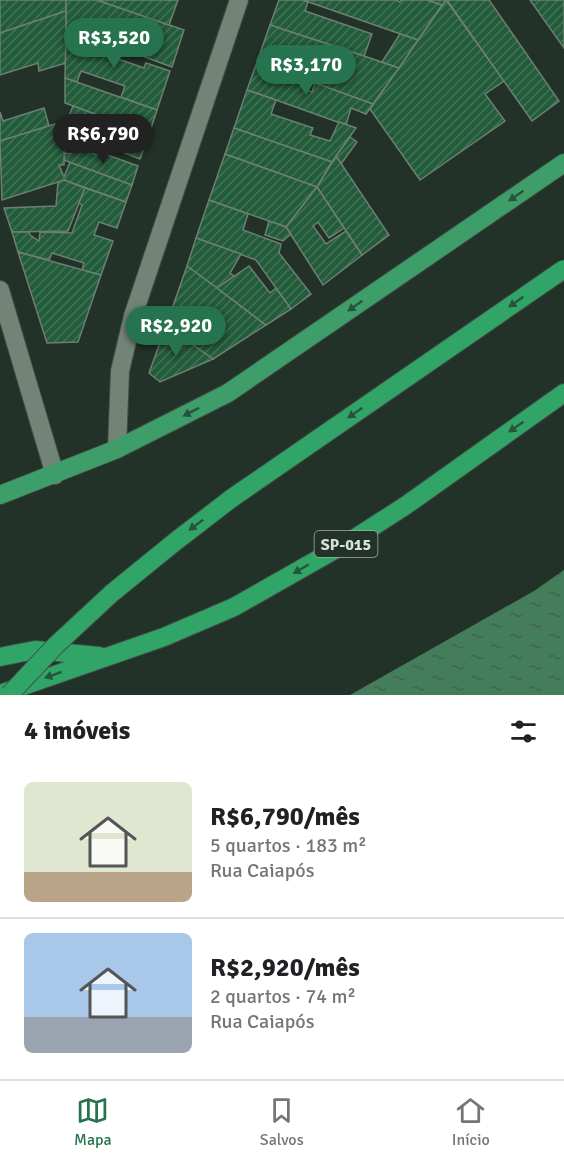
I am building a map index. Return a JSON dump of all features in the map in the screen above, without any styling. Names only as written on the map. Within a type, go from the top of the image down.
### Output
[{"type":"highway","points":[[0,495],[117,449],[228,393],[564,163]]},
{"type":"highway","points":[[9,695],[64,638],[112,593],[232,498],[564,269]]},
{"type":"highway","name":"SP-015","points":[[0,694],[164,638],[234,607],[405,506],[564,393]]},
{"type":"highway","points":[[0,657],[35,650],[107,656]]},
{"type":"street","points":[[117,449],[120,371],[133,316],[239,0]]},
{"type":"street","points":[[0,290],[55,475]]},
{"type":"water","points":[[564,570],[564,695],[350,695],[534,591]]},
{"type":"building","points":[[0,0],[66,0],[66,11],[0,33]]},
{"type":"building","points":[[66,0],[97,0],[184,30],[172,67],[66,28]]},
{"type":"building","points":[[97,0],[178,0],[169,25]]},
{"type":"building","points":[[279,0],[303,0],[308,2],[305,11],[372,34],[364,56],[270,25]]},
{"type":"building","points":[[303,0],[396,0],[400,2],[401,0],[427,0],[442,5],[418,40]]},
{"type":"building","points":[[427,0],[446,0],[442,5]]},
{"type":"building","points":[[446,0],[504,81],[485,94],[505,121],[420,180],[370,109]]},
{"type":"building","points":[[447,0],[489,0],[559,101],[532,121]]},
{"type":"building","points":[[530,0],[564,0],[564,48]]},
{"type":"building","points":[[66,11],[66,63],[39,71],[38,63],[0,75],[0,33]]},
{"type":"building","points":[[270,25],[399,68],[373,104],[257,62]]},
{"type":"building","points":[[66,28],[114,46],[110,56],[144,68],[146,63],[170,71],[157,110],[121,97],[125,86],[81,71],[77,82],[65,78]]},
{"type":"building","points":[[400,34],[418,40],[399,68],[382,62]]},
{"type":"building","points":[[257,62],[275,69],[273,74],[306,86],[304,89],[312,92],[315,83],[373,104],[366,114],[351,108],[346,125],[247,90]]},
{"type":"building","points":[[65,78],[157,110],[149,134],[65,103]]},
{"type":"building","points":[[247,90],[276,100],[271,114],[313,128],[310,135],[330,141],[339,122],[356,128],[332,162],[234,128]]},
{"type":"building","points":[[73,106],[149,134],[140,159],[102,144],[105,137],[85,130],[80,145],[65,139],[65,117],[68,118]]},
{"type":"building","points":[[44,108],[49,126],[0,141],[0,112],[3,121]]},
{"type":"building","points":[[65,121],[64,165],[59,165],[64,177],[70,162],[132,185],[126,202],[64,180],[2,200],[0,141]]},
{"type":"building","points":[[234,128],[332,162],[317,187],[225,154]]},
{"type":"building","points":[[350,137],[357,142],[341,164],[336,156]]},
{"type":"building","points":[[73,146],[100,156],[102,153],[138,166],[132,185],[64,160],[65,153],[70,154]]},
{"type":"building","points":[[225,154],[317,187],[286,227],[209,200]]},
{"type":"building","points":[[336,156],[389,235],[362,255],[317,187]]},
{"type":"building","points":[[64,180],[85,188],[68,231],[12,232],[4,208],[56,206],[58,182]]},
{"type":"building","points":[[317,187],[344,228],[329,238],[318,222],[313,226],[326,244],[346,231],[362,255],[323,285],[286,227]]},
{"type":"building","points":[[85,188],[126,202],[117,228],[99,222],[94,235],[113,241],[101,275],[82,270],[84,263],[52,253],[49,260],[18,252],[12,232],[29,232],[39,241],[40,232],[72,233],[82,205],[79,203]]},
{"type":"building","points":[[209,200],[248,214],[243,230],[281,244],[279,253],[311,294],[291,309],[256,260],[196,238]]},
{"type":"building","points":[[269,221],[286,227],[291,234],[283,241],[265,235]]},
{"type":"building","points":[[196,238],[241,254],[230,273],[234,276],[217,288],[187,266]]},
{"type":"building","points":[[18,252],[101,275],[78,342],[47,343]]},
{"type":"building","points":[[187,266],[266,325],[213,359],[166,326]]},
{"type":"building","points":[[249,266],[270,293],[276,288],[291,309],[266,325],[217,288]]},
{"type":"building","points":[[166,326],[213,359],[160,382],[149,373]]}]
